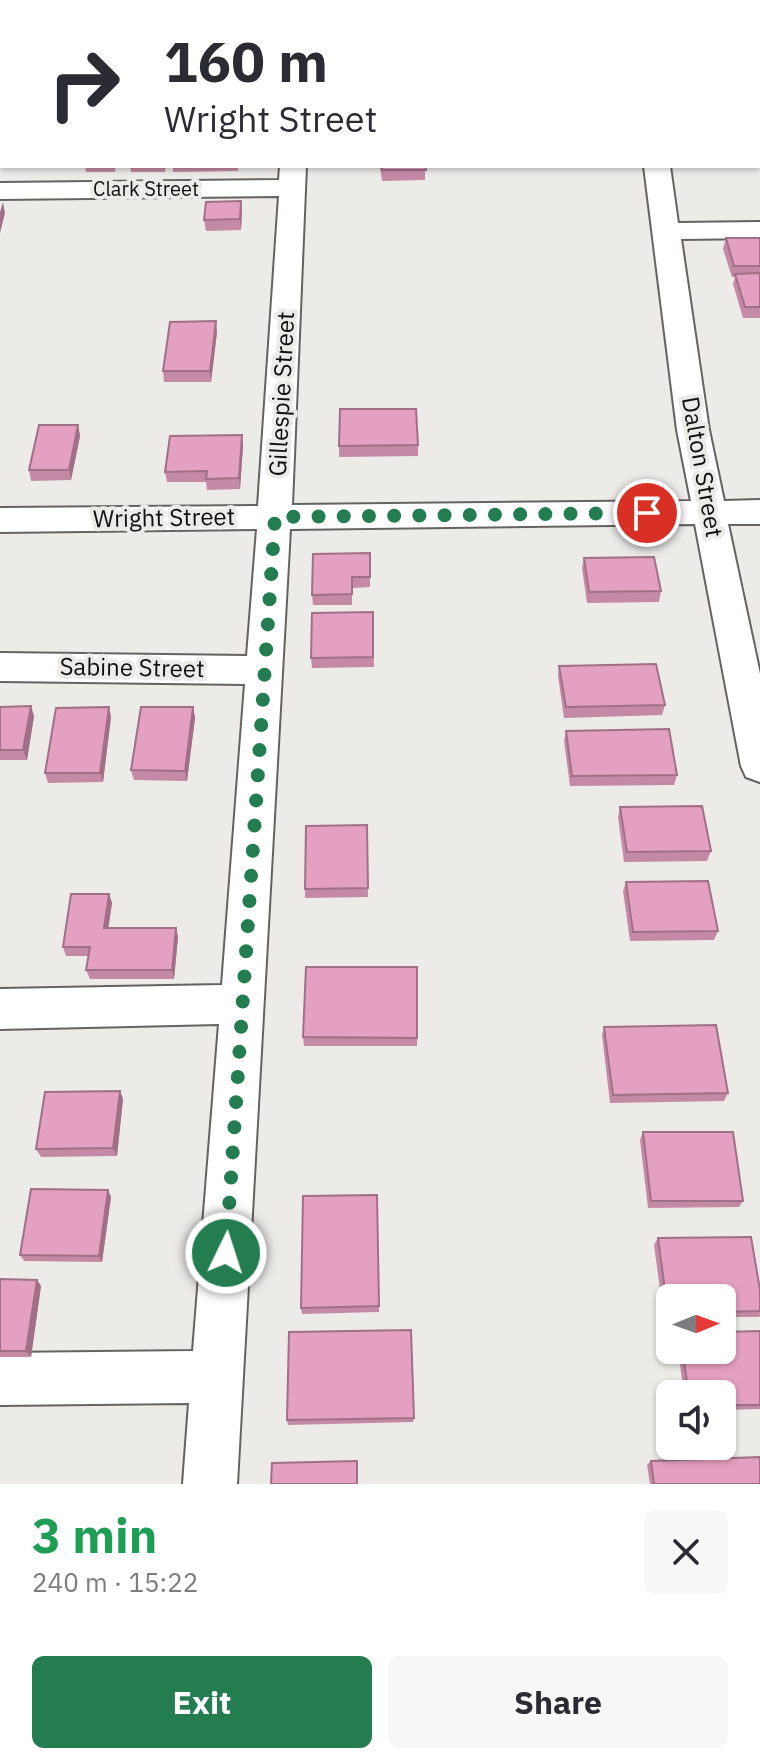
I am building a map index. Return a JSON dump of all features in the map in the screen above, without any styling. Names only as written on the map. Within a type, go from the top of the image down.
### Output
[{"type":"street","name":"Dalton Street","points":[[657,168],[669,231],[693,430],[760,766]]},
{"type":"street","name":"Clark Street","points":[[0,191],[292,177]]},
{"type":"street","name":"Gillespie Street","points":[[210,1484],[275,517],[292,177]]},
{"type":"street","points":[[669,231],[760,230]]},
{"type":"street","name":"Wright Street","points":[[0,520],[760,512]]},
{"type":"street","name":"Sabine Street","points":[[0,667],[264,670]]},
{"type":"street","points":[[0,1009],[243,1004]]},
{"type":"street","points":[[0,1379],[217,1377]]},
{"type":"building","points":[[382,168],[426,170],[382,170]]},
{"type":"building","points":[[241,201],[240,219],[204,220],[206,202]]},
{"type":"building","points":[[726,238],[760,238],[760,266],[734,266]]},
{"type":"building","points":[[760,273],[760,307],[745,307],[735,274]]},
{"type":"building","points":[[216,321],[210,371],[163,371],[170,322]]},
{"type":"building","points":[[340,409],[416,409],[418,445],[339,446]]},
{"type":"building","points":[[39,425],[78,425],[69,470],[29,470]]},
{"type":"building","points":[[242,435],[239,478],[206,479],[207,471],[165,472],[170,436]]},
{"type":"building","points":[[370,553],[370,577],[352,577],[352,594],[312,595],[313,554]]},
{"type":"building","points":[[654,557],[661,591],[589,592],[584,558]]},
{"type":"building","points":[[373,612],[373,657],[311,658],[312,613]]},
{"type":"building","points":[[656,664],[665,705],[566,707],[559,666]]},
{"type":"building","points":[[31,706],[23,750],[0,750],[0,707]]},
{"type":"building","points":[[109,707],[100,773],[45,773],[56,708]]},
{"type":"building","points":[[141,707],[193,707],[185,771],[131,770]]},
{"type":"building","points":[[669,729],[677,775],[572,776],[566,731]]},
{"type":"building","points":[[702,806],[711,851],[627,852],[620,807]]},
{"type":"building","points":[[367,825],[368,888],[305,889],[306,826]]},
{"type":"building","points":[[708,881],[718,931],[633,932],[626,882]]},
{"type":"building","points":[[71,894],[109,894],[104,928],[176,928],[172,970],[86,970],[90,947],[63,947]]},
{"type":"building","points":[[306,967],[417,967],[417,1038],[303,1037]]},
{"type":"building","points":[[716,1025],[728,1093],[613,1095],[604,1027]]},
{"type":"building","points":[[120,1091],[113,1148],[36,1149],[45,1092]]},
{"type":"building","points":[[643,1132],[733,1132],[743,1201],[651,1201]]},
{"type":"building","points":[[31,1189],[108,1190],[99,1256],[20,1255]]},
{"type":"building","points":[[377,1195],[379,1306],[301,1308],[303,1196]]},
{"type":"building","points":[[751,1237],[760,1290],[760,1311],[736,1312],[736,1284],[664,1284],[658,1238]]},
{"type":"building","points":[[0,1279],[37,1280],[26,1351],[0,1351]]},
{"type":"building","points":[[411,1330],[414,1418],[287,1420],[289,1332]]},
{"type":"building","points":[[760,1331],[760,1405],[736,1405],[736,1380],[687,1380],[684,1364],[736,1364],[736,1332]]},
{"type":"building","points":[[760,1457],[760,1484],[654,1484],[651,1461]]},
{"type":"building","points":[[357,1461],[357,1484],[271,1484],[272,1463]]},
{"type":"route","points":[[226,1253],[275,517],[647,513]]}]
